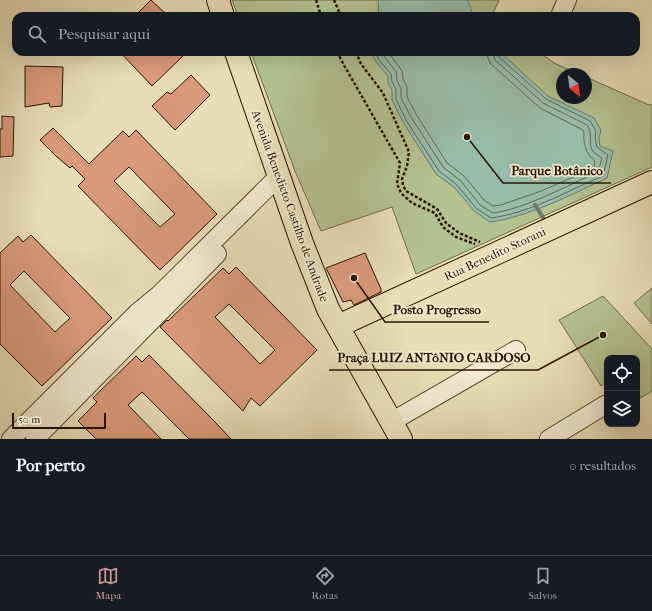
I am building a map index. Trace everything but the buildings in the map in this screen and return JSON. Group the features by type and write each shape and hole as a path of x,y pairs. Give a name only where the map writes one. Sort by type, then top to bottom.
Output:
{"main road":[{"path":"218,0 222,12"},
{"name":"Avenida Benedicto Castilho de Andrade","path":"237,56 281,183 328,309 396,431"},
{"name":"Rua Benedito Storani","path":"338,326 652,182"}],"street":[{"path":"562,12 567,0"},
{"path":"11,439 137,313 233,229 281,183"},
{"path":"35,439 233,229"},
{"path":"396,431 516,350"},
{"path":"548,439 604,406"}],"path":[{"path":"316,0 320,12"},
{"path":"334,0 339,12"},
{"path":"339,56 400,163 397,184 401,193 412,202 435,214 443,227 456,237 498,252"},
{"path":"358,56 361,64 383,93 409,152 407,166 402,179 406,191 437,209 446,223 459,233 498,252"}],"shaded area":[{"path":"232,0 499,0 494,12 236,12"},
{"path":"252,56 544,56 554,63 565,68 556,68 556,104 592,104 592,80 652,105 652,167 416,274 392,207 321,231 295,171"},
{"path":"652,288 652,324 634,303"},
{"path":"603,296 652,349 652,391 640,398 640,355 604,355 604,384 601,386 559,320"}],"water":[{"path":"378,0 468,0 472,12 379,12"},
{"path":"373,56 504,56 548,96 556,100 556,104 565,104 594,118 601,130 599,138 600,146 613,151 607,178 565,198 535,210 490,222 474,211 454,187 436,174 403,122 392,100 392,90 388,83 388,76"}],"waterway":[{"path":"535,205 544,219"}],"place":[{"name":"Parque Botânico","path":"467,137"},
{"name":"Posto Progresso","path":"354,278"},
{"name":"Praça LUIZ ANTôNIO CARDOSO","path":"603,335"}]}
